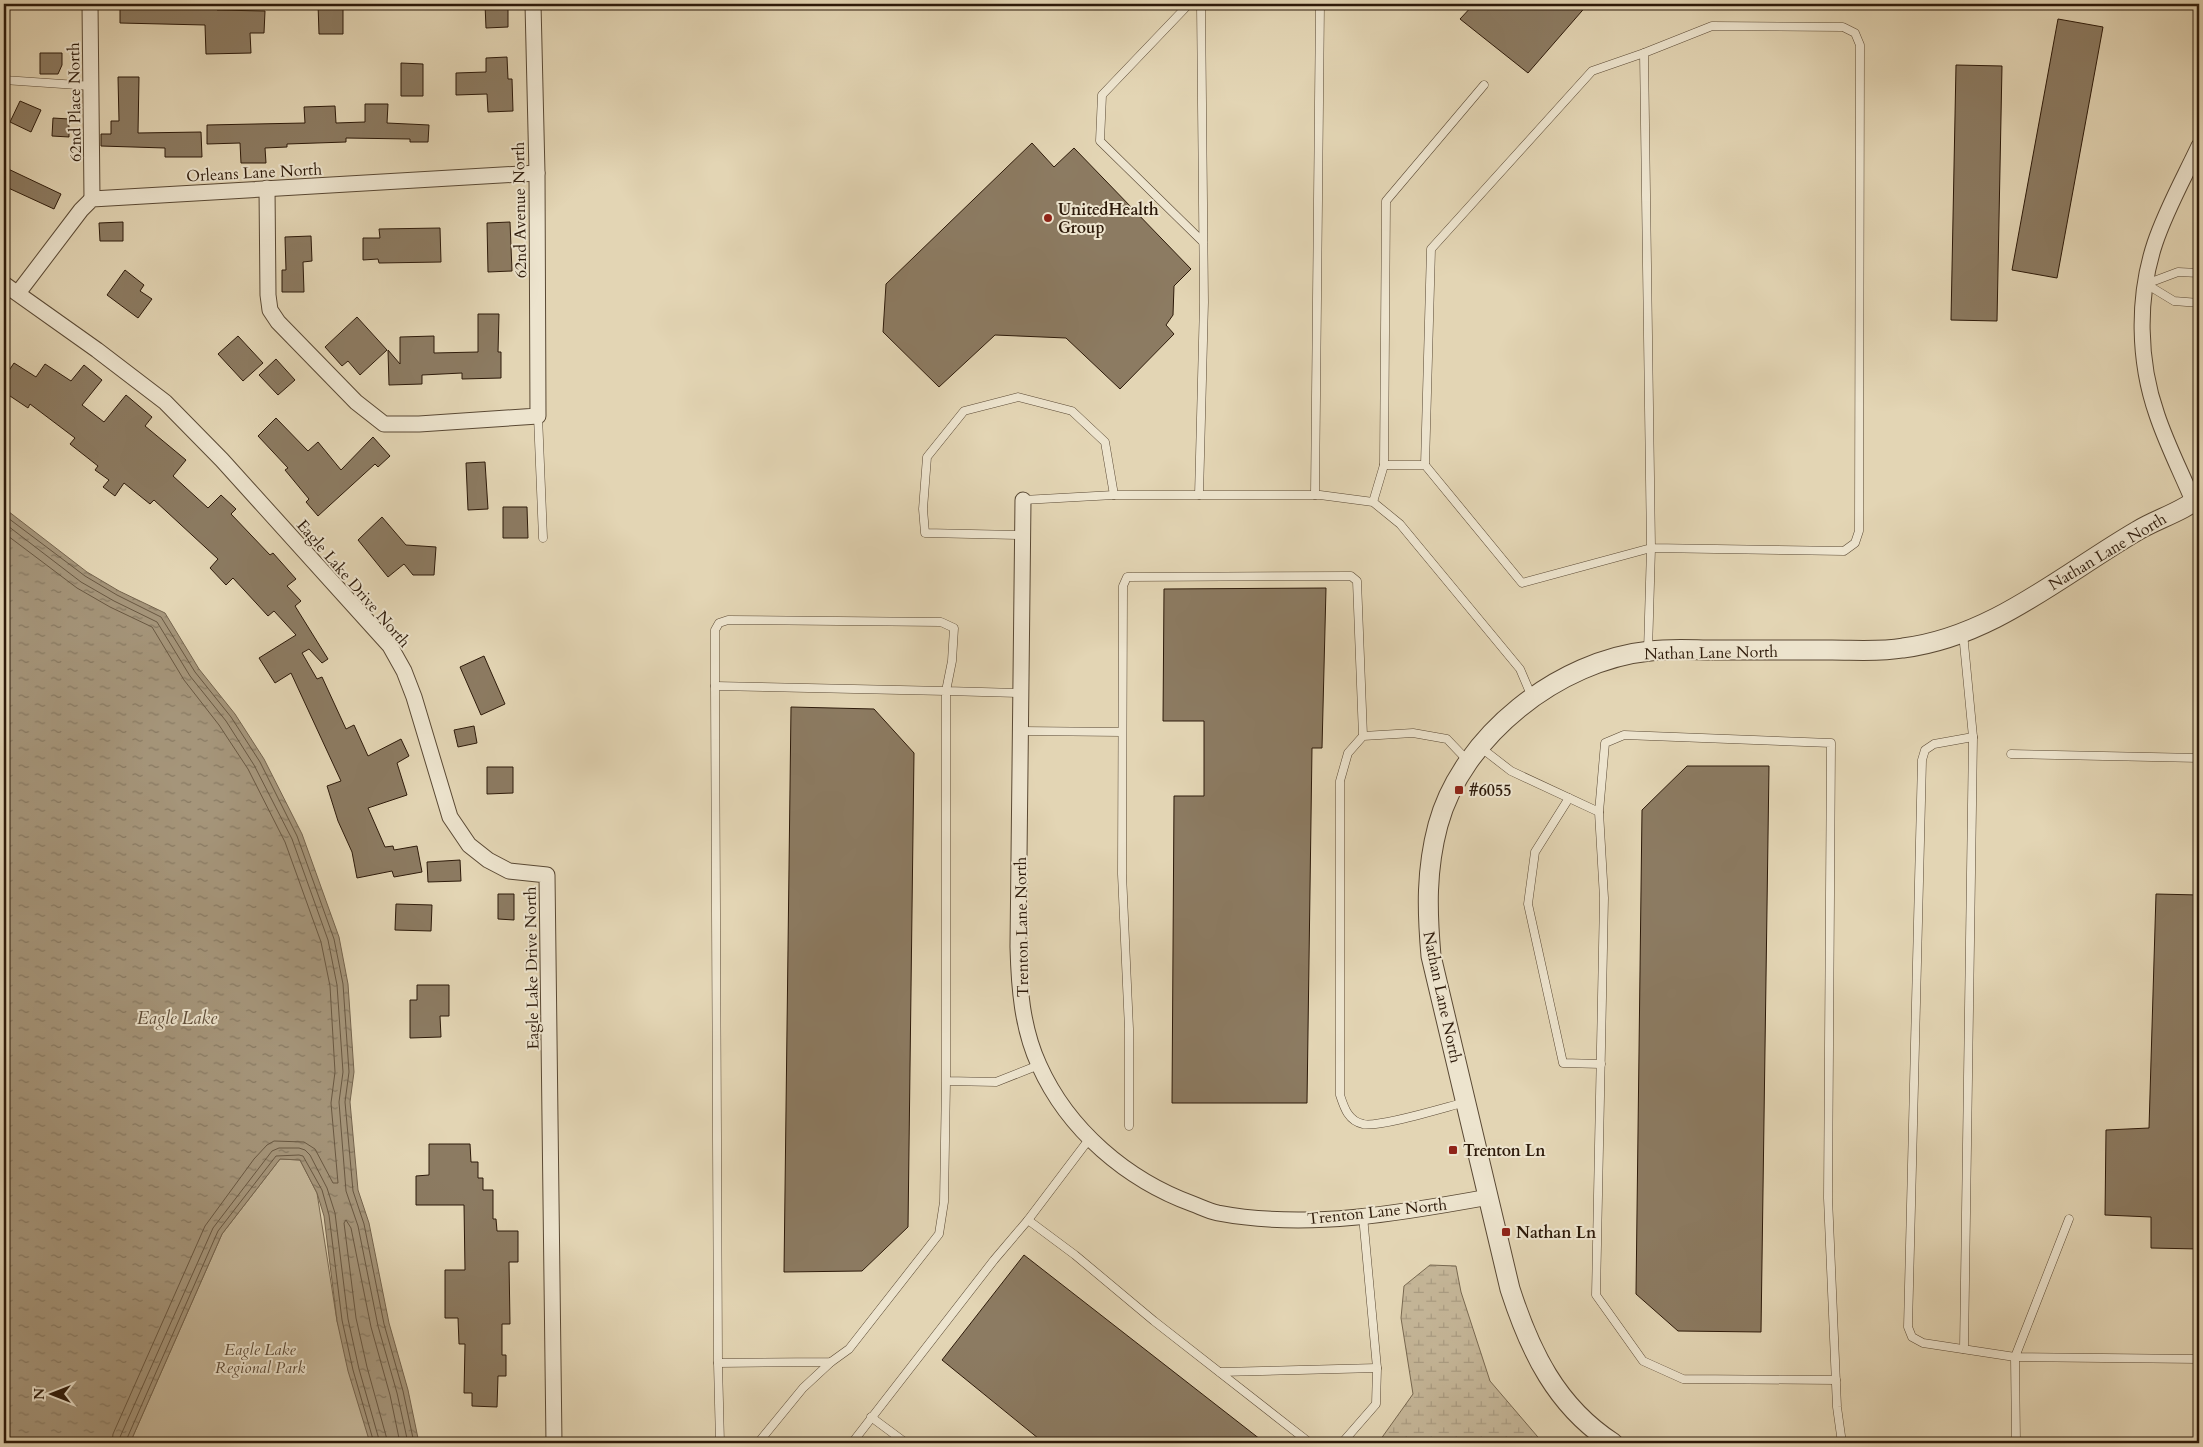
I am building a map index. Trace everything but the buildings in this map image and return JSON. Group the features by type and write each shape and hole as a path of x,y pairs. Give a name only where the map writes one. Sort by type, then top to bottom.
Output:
{"street":[{"name":"62nd Place North","path":"90,4 92,199"},
{"name":"62nd Avenue North","path":"533,4 537,173 538,416"},
{"path":"2198,505 2157,415 2146,374 2142,329 2146,284 2155,243 2199,146"},
{"name":"Orleans Lane North","path":"92,199 537,173"},
{"path":"267,188 268,295 270,310 278,322 356,402 384,424 538,416"},
{"path":"18,293 81,210 92,199"},
{"name":"Eagle Lake Drive North","path":"4,284 165,402 222,460 390,646 404,671 414,697 450,817 469,845 488,860 509,871 547,875 554,1443"},
{"name":"Trenton Lane North","path":"1023,500 1019,989 1027,1028 1039,1066 1066,1111 1090,1138 1137,1177 1174,1197 1216,1213 1263,1219 1322,1220 1363,1216 1488,1197"},
{"name":"Nathan Lane North","path":"1488,1197 1431,956 1427,910 1429,869 1438,824 1453,787 1475,754 1511,714 1551,685 1588,666 1648,651 1902,649 1933,643 1963,633 2018,606 2155,520 2198,505"},
{"path":"1488,1197 1510,1289 1523,1330 1538,1361 1568,1404 1598,1434 1613,1443"}],"lane":[{"path":"1189,4 1102,95 1100,141 1203,242"},
{"path":"1199,495 1204,302 1201,4"},
{"path":"1315,495 1320,4"},
{"path":"1712,26 1843,27 1855,33 1860,45 1859,531 1855,543 1844,551 1651,548 1522,584 1425,465 1431,249 1592,71 1644,54 1712,26"},
{"path":"1644,54 1651,548 1648,651"},
{"path":"4,80 92,86"},
{"path":"1373,502 1384,465 1386,201 1484,85"},
{"path":"2146,284 2178,272 2199,273"},
{"path":"2146,284 2174,301 2199,303"},
{"path":"1022,535 925,533 923,509 927,457 964,411 1018,397 1072,411 1105,442 1114,495"},
{"path":"538,416 543,538"},
{"path":"1384,465 1425,465"},
{"path":"1023,500 1114,495 1315,495 1373,502 1400,524 1520,668 1532,697"},
{"path":"1129,1126 1129,1029 1122,874 1123,586 1127,577 1351,576 1358,581 1363,736 1348,753 1340,781 1340,1095 1347,1114 1363,1124 1384,1123 1466,1102"},
{"path":"720,1443 718,1363 716,630 719,623 728,620 941,622 954,628 952,661 946,691 946,1081 944,1202 939,1234 849,1349 831,1362 803,1388 758,1443"},
{"path":"1963,633 1973,737 1964,1349"},
{"path":"715,686 1022,693"},
{"path":"1021,731 1122,732"},
{"path":"1363,736 1413,733 1447,739 1599,812"},
{"path":"1836,1380 1683,1379 1643,1360 1596,1295 1604,898 1599,812 1605,743 1624,735 1831,743 1828,1198 1836,1380 1842,1443"},
{"path":"1973,737 1934,744 1925,750 1922,760 1908,1326 1912,1337 1923,1343 2015,1357 2199,1359"},
{"path":"2011,754 2199,758"},
{"path":"1569,798 1535,852 1528,904 1563,1063 1601,1064"},
{"path":"946,1081 996,1082 1039,1066"},
{"path":"852,1443 994,1260 1028,1220 1090,1138"},
{"path":"1342,1443 1376,1404 1377,1368 1363,1216"},
{"path":"2016,1443 2015,1357 2069,1219"},
{"path":"1028,1220 1075,1254 1154,1321 1310,1443"},
{"path":"718,1363 831,1362"},
{"path":"1220,1372 1377,1368"},
{"path":"871,1417 906,1443"}],"green space":[{"name":"Eagle Lake Regional Park","path":"280,1159 300,1160 317,1193 337,1321 373,1443 130,1443 222,1234"},
{"path":"1430,1265 1456,1266 1461,1292 1490,1381 1543,1443 1378,1443 1413,1394 1401,1318 1404,1286"}],"water":[{"name":"Eagle Lake","path":"4,508 87,572 119,591 165,613 199,669 235,714 264,759 302,834 339,937 348,984 354,1072 350,1102 358,1190 369,1223 389,1323 408,1390 419,1443 370,1443 348,1371 337,1321 324,1216 317,1193 300,1160 280,1159 222,1234 130,1443 4,1443"}],"place":[{"name":"UnitedHealth Group","path":"1048,218"},
{"name":"#6055","path":"1459,790"},
{"name":"Trenton Ln","path":"1453,1150"},
{"name":"Nathan Ln","path":"1506,1232"}]}
